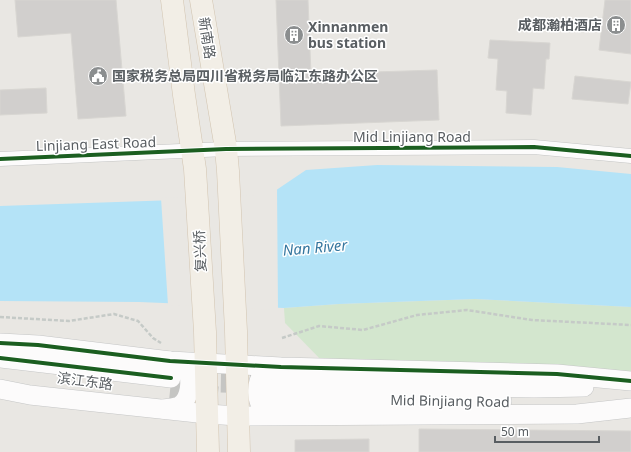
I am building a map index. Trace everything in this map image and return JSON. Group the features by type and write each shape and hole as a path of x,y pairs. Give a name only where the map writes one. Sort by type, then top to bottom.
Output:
{"main road":[{"name":"新南路","path":"172,0 194,160"},
{"name":"新南路","path":"201,0 226,149 237,366"},
{"name":"复兴桥","path":"194,160 205,332 208,452"},
{"path":"0,343 38,345 169,369 206,363 237,366 557,374 631,381"},
{"name":"滨江东路","path":"0,358 169,369"},
{"path":"162,409 179,406 185,401 188,394 190,380 186,370 180,364 169,369"},
{"path":"237,366 239,452"},
{"path":"278,415 264,411 259,404 258,388 260,377 265,371 281,367"},
{"name":"滨江东路","path":"0,371 169,369"},
{"name":"Mid Binjiang Road","path":"631,386 271,391 631,403"},
{"path":"0,389 30,395 238,416 577,414 631,408"}],"street":[{"name":"Mid Linjiang Road","path":"194,160 226,149 534,147 631,156"},
{"name":"Linjiang East Road","path":"0,159 194,160"}],"path":[{"path":"282,338 319,326 363,330 417,315 467,310 532,320 631,325"},
{"path":"0,317 69,321 114,314 138,321 153,338 169,369"}],"green space":[{"path":"475,299 631,307 631,371 324,363 285,323 284,308 339,304"}],"water":[{"name":"Nan River","path":"377,165 557,167 631,174 631,307 475,299 339,304 284,308 139,302 0,301 0,206 266,197 306,170"}],"pier":[{"path":"277,187 278,310 168,305 161,198 265,195"}],"building":[{"name":"国家税务总局四川省税务局临江东路办公区","path":"15,0 116,0 126,116 78,119 71,33 18,37"},
{"name":"Xinnanmen bus station","path":"276,0 308,0 311,74 437,70 439,120 281,126"},
{"name":"成都瀚柏酒店","path":"605,0 631,0 631,54 599,50"},
{"path":"490,40 550,43 549,59 546,59 544,89 533,88 531,115 506,113 507,91 496,90 498,59 488,58"},
{"path":"575,76 631,82 628,104 572,99"},
{"path":"46,88 47,113 0,115 0,90"},
{"path":"419,429 631,431 631,452 419,452"},
{"path":"369,439 369,452 295,452 295,440"}],"tunnel":[{"path":"192,380 219,383 273,384"},
{"path":"170,391 253,398"}],"cycle path":[{"path":"0,159 226,149 534,147 631,156"},
{"path":"0,343 38,345 170,361 281,367 557,374 631,381"},
{"path":"0,358 171,378"}],"place":[{"name":"成都瀚柏酒店","path":"616,25"},
{"name":"Xinnanmen bus station","path":"294,35"},
{"name":"国家税务总局四川省税务局临江东路办公区","path":"98,76"}]}
